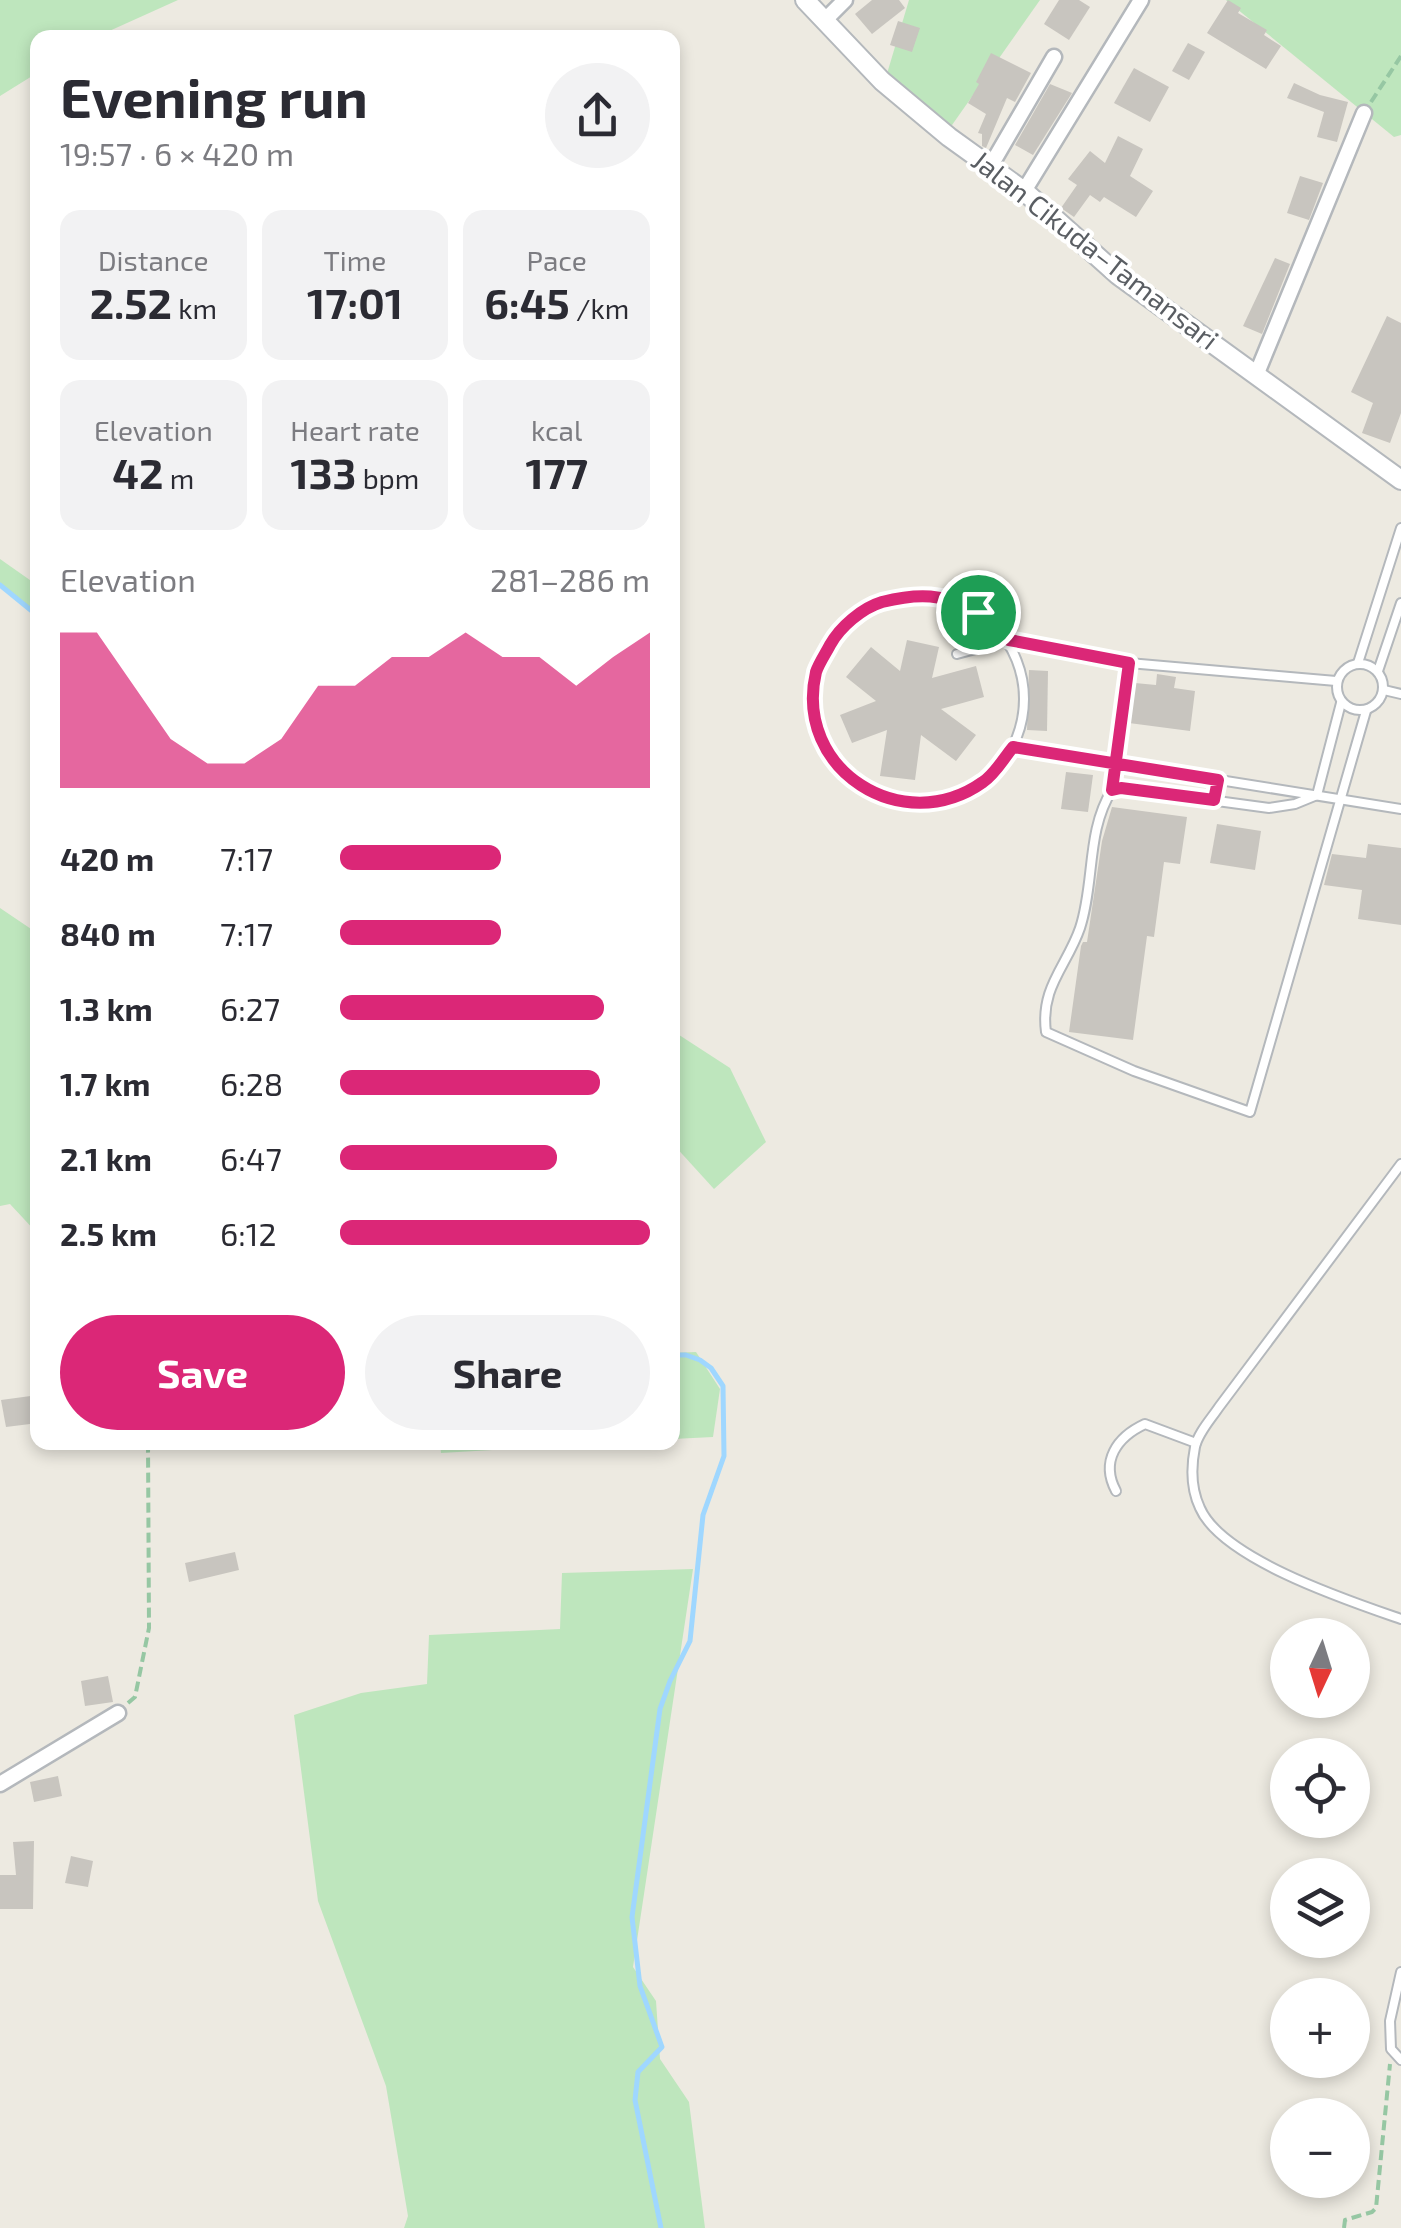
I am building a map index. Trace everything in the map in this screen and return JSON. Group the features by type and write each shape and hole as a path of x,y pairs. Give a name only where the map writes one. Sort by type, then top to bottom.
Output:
{"street":[{"name":"Jalan Cikuda–Tamansari","path":"805,0 882,81 949,137 1024,191 1118,275 1401,480"},
{"path":"824,21 845,0"},
{"path":"1024,191 1141,0"},
{"path":"990,167 1054,57"},
{"path":"1257,374 1364,113"},
{"path":"0,1784 118,1713"}],"lane":[{"path":"1358,663 1401,528"},
{"path":"914,594 958,601 978,612 1009,640 1016,652 1025,694 1022,722 1013,747 985,781 972,788 946,801 902,803 880,797 843,773 819,736 814,715 816,671 837,632 872,605 914,594"},
{"path":"1341,703 1356,711 1374,707 1384,690 1378,671 1401,603"},
{"path":"957,654 1009,640 1129,663 1336,681"},
{"path":"1129,663 1112,790 1100,809 1080,929 1054,975 1044,1020 1046,1032 1134,1071 1250,1112 1366,711"},
{"path":"1316,795 1341,703 1336,681 1346,667 1358,663 1378,671"},
{"path":"1384,690 1401,694"},
{"path":"1013,747 1401,809"},
{"path":"1214,800 1218,780"},
{"path":"1112,790 1121,788 1268,808 1295,804 1316,795"},
{"path":"1401,1164 1196,1443 1192,1480 1200,1510 1226,1542 1294,1578 1401,1619"},
{"path":"1116,1491 1108,1478 1109,1461 1115,1446 1130,1430 1145,1424 1196,1443"},
{"path":"1401,1972 1390,2021 1391,2049 1401,2060"}],"path":[{"path":"1364,113 1401,56"},
{"path":"118,1713 135,1697 149,1628 148,1450"},
{"path":"1344,2228 1345,2220 1376,2208 1391,2049"}],"green space":[{"path":"0,0 178,0 112,30 30,30 30,77 0,96"},
{"path":"909,0 1040,0 945,135 883,87"},
{"path":"1226,0 1401,0 1401,135 1394,137"},
{"path":"0,559 30,580 30,609 0,587"},
{"path":"0,908 30,928 30,1225 10,1204 0,1206"},
{"path":"680,1036 730,1068 766,1142 714,1189 680,1152"},
{"path":"696,1352 720,1389 713,1437 680,1439 680,1353"},
{"path":"441,1450 494,1450 441,1453"},
{"path":"693,1569 633,1967 656,2001 660,2059 689,2102 705,2228 404,2228 408,2216 386,2086 318,1901 294,1715 361,1693 427,1684 429,1635 560,1629 562,1573"}],"building":[{"path":"872,0 899,0 905,8 872,34 855,14"},
{"path":"1059,0 1079,0 1090,7 1069,40 1044,24"},
{"path":"1228,0 1241,8 1238,13 1267,30 1264,35 1281,46 1266,69 1207,33"},
{"path":"898,21 920,28 912,52 890,45"},
{"path":"1188,43 1205,52 1189,80 1172,71"},
{"path":"991,53 1031,73 1015,102 1007,98 986,148 982,146 982,134 978,133 986,114 968,103"},
{"path":"1134,68 1169,87 1150,122 1114,103"},
{"path":"1294,83 1348,102 1337,142 1317,137 1324,112 1287,98"},
{"path":"1050,84 1072,93 1033,155 1015,145"},
{"path":"1118,136 1143,149 1130,176 1153,191 1136,217 1104,197 1100,202 1090,195 1074,217 1061,208 1077,185 1068,179 1090,151 1105,163"},
{"path":"1300,176 1323,183 1309,220 1287,213"},
{"path":"1275,258 1290,264 1262,334 1243,326"},
{"path":"1387,316 1401,323 1401,413 1390,443 1362,433 1373,403 1351,392"},
{"path":"907,640 939,647 932,678 976,666 984,697 941,709 976,735 956,761 921,735 915,780 880,776 887,730 852,743 840,715 876,701 846,677 871,647 900,671"},
{"path":"1029,670 1048,671 1047,731 1027,730"},
{"path":"1157,674 1176,677 1174,688 1195,691 1190,731 1129,723 1135,683 1156,685"},
{"path":"1066,772 1093,775 1088,812 1061,809"},
{"path":"1112,807 1187,817 1180,864 1164,862 1154,937 1147,936 1133,1040 1069,1032 1081,946 1087,942 1102,841"},
{"path":"1217,824 1261,831 1255,870 1210,863"},
{"path":"1368,844 1401,848 1401,925 1358,919 1362,890 1324,885 1332,854 1366,858"},
{"path":"30,1396 30,1424 6,1427 1,1400"},
{"path":"235,1552 239,1570 189,1582 185,1563"},
{"path":"108,1676 113,1702 85,1706 81,1681"},
{"path":"58,1776 62,1796 34,1802 30,1782"},
{"path":"34,1841 33,1909 0,1909 0,1875 16,1875 13,1842"},
{"path":"71,1856 93,1861 88,1887 65,1883"}],"waterway":[{"path":"0,585 30,609"},
{"path":"661,2228 635,2100 638,2072 662,2047 640,1986 632,1917 660,1709 690,1641 703,1515 724,1456 723,1386 700,1360 680,1355"}],"route":[{"path":"978,612 958,601 914,594 872,605 837,632 816,671 814,715 819,736 843,773 880,797 902,803 946,801 985,781 1013,747 1116,764 1218,780 1214,800 1112,790 1116,764 1129,663 1009,640 978,612"}]}
